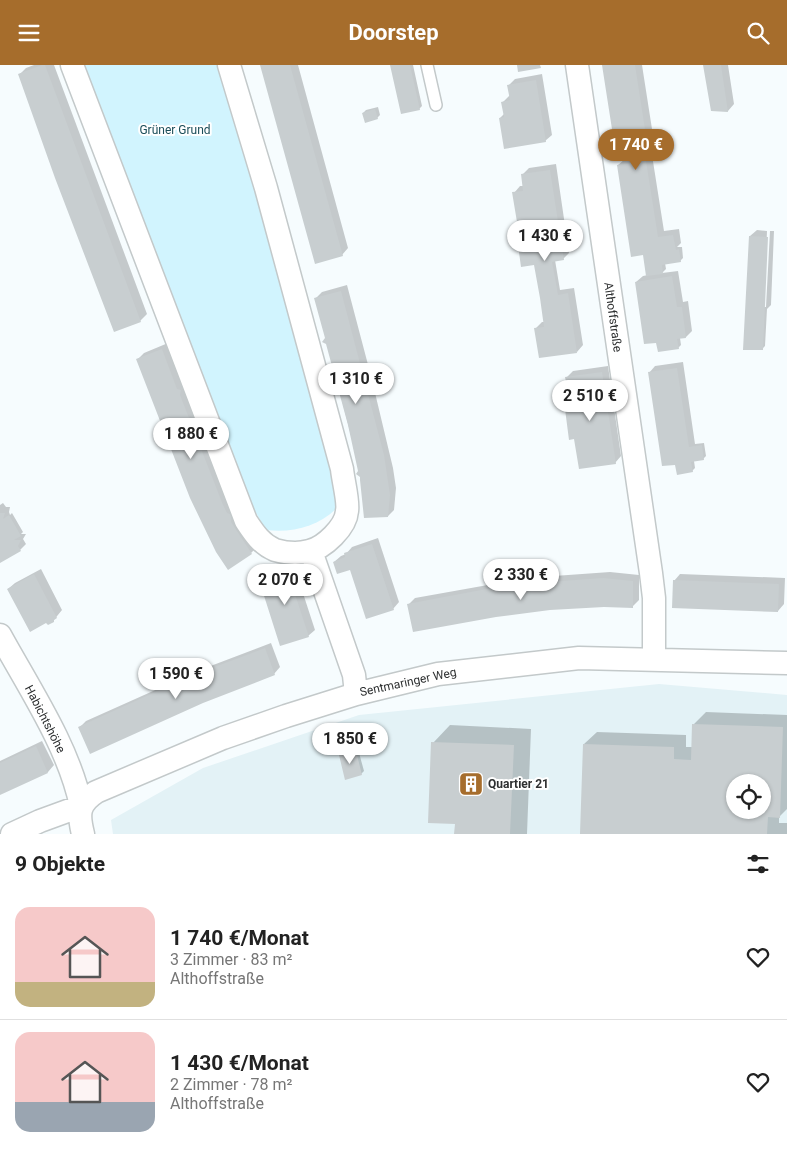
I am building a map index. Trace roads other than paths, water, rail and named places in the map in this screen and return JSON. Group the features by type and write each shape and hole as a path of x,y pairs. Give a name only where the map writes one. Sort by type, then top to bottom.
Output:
{"street":[{"path":"72,65 246,521 258,539 275,549 292,553 311,551 325,543 339,529 348,511 342,469 268,197 229,65"},
{"name":"Althoffstraße","path":"577,65 652,573 654,659"},
{"path":"311,551 354,675 356,693"},
{"name":"Habichtshöhe","path":"0,635 43,711 76,784 81,806"},
{"name":"Sentmaringer Weg","path":"12,834 40,821 81,806 88,797 96,792 223,738 356,693 455,671 579,658 787,663"},
{"path":"81,806 80,819 83,834"}],"lane":[{"path":"427,65 436,105"}],"place":[{"name":"Quartier 21","path":"471,784"}],"park label":[{"name":"Grüner Grund","path":"175,130"}]}
